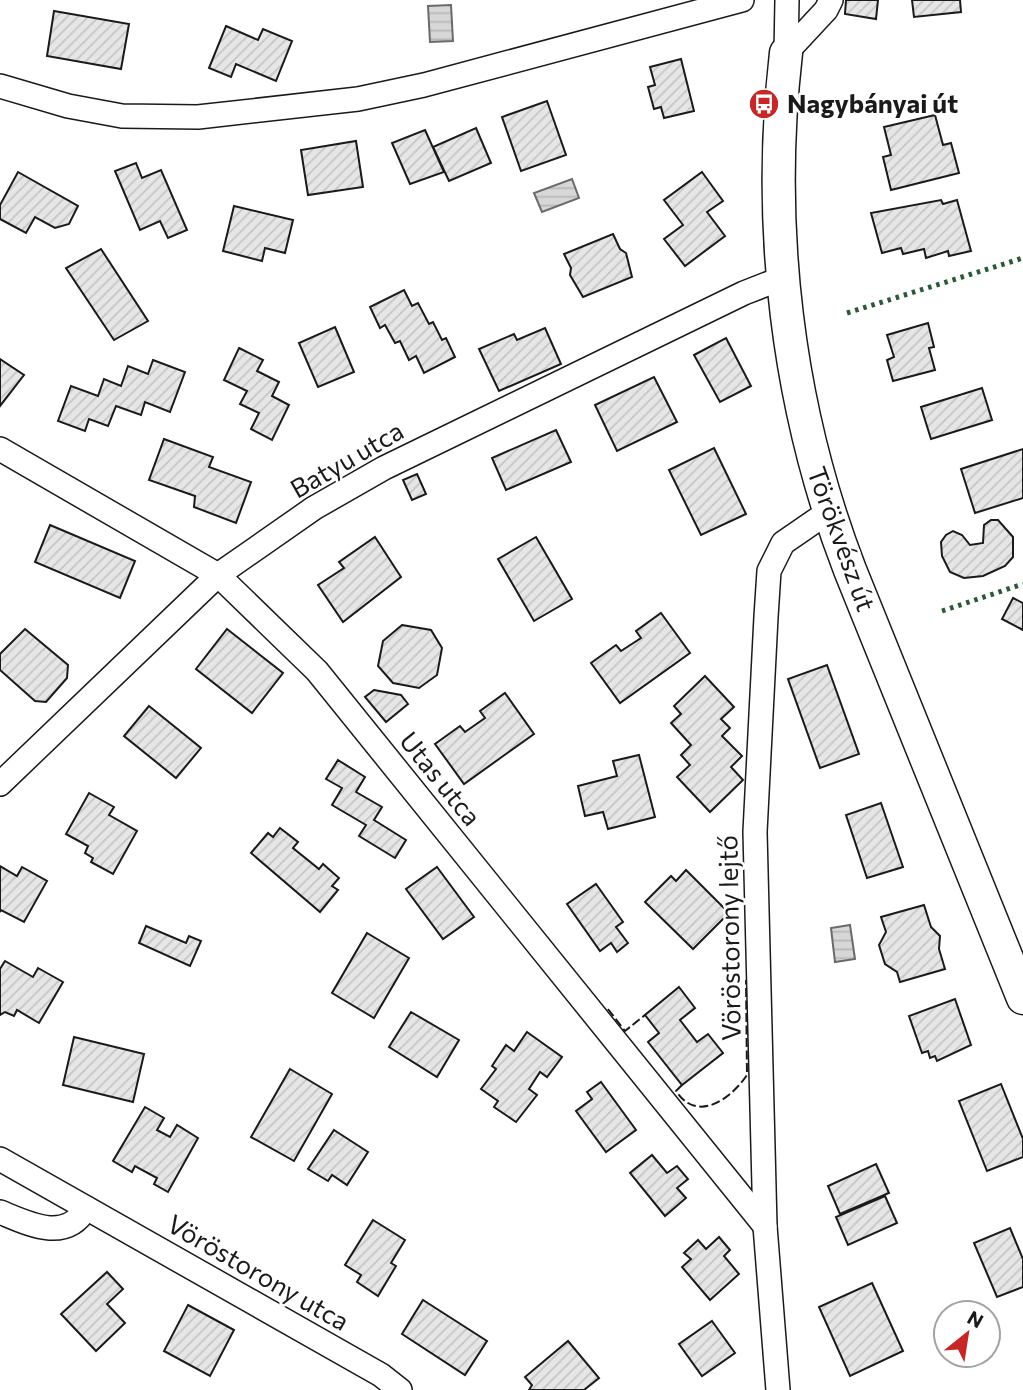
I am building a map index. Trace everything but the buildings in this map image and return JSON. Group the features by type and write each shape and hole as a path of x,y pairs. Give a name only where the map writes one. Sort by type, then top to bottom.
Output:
{"street":[{"path":"0,86 68,106 122,116 198,117 358,99 424,85 741,0"},
{"name":"Törökvész út","path":"787,0 786,53 779,126 779,206 788,323 797,385 828,512 1023,998"},
{"path":"786,53 826,10 831,0"},
{"name":"Batyu utca","path":"0,784 218,575 314,508 384,468 744,293 785,277"},
{"name":"Utas utca","path":"0,449 218,575 317,671 765,1226"},
{"name":"Vöröstorony lejtő","path":"778,1390 765,1226 755,832 769,571 783,543 828,512"},
{"path":"0,1160 86,1208 82,1215 63,1227 46,1230 0,1212"},
{"name":"Vöröstorony utca","path":"86,1208 381,1375 400,1390"}],"shaded area":[{"path":"451,5 453,41 430,42 428,6"},
{"path":"572,179 579,198 542,212 534,193"},
{"path":"850,925 855,959 835,962 831,928"}],"hedge":[{"path":"847,313 1023,258"},
{"path":"942,611 1023,584"}],"fence":[{"path":"682,1085 676,1091 684,1101 703,1107 732,1093 747,1075 746,980"},
{"path":"608,1009 625,1031 645,1015"}],"place":[{"name":"Nagybányai út","path":"764,104"}]}
